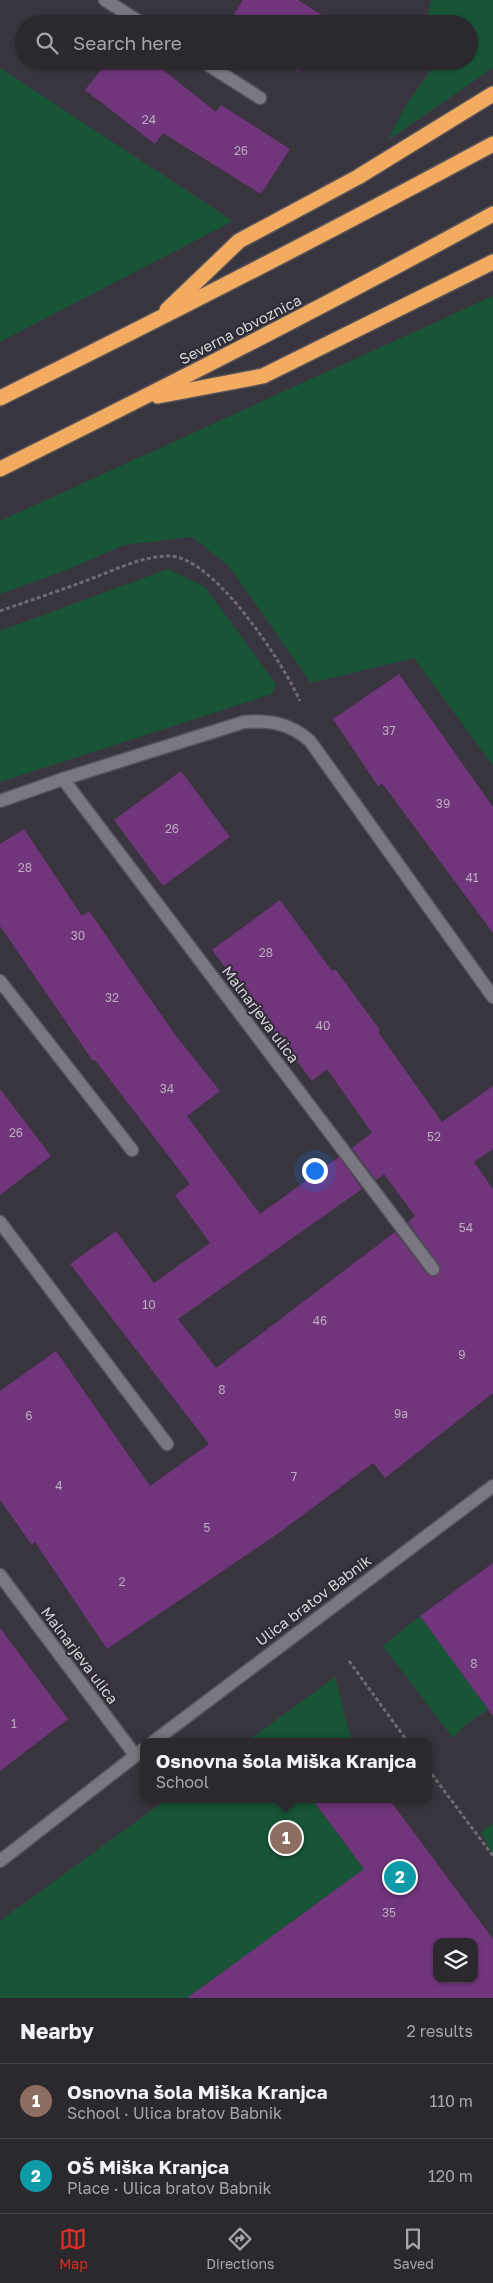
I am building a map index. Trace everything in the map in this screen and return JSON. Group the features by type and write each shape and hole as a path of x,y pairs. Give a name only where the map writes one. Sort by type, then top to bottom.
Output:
{"highway":[{"path":"156,322 239,240 358,177 493,94"},
{"path":"0,398 156,322 493,144"},
{"name":"Severna obvoznica","path":"0,469 340,298 493,214"},
{"path":"142,399 263,376 493,262"}],"street":[{"path":"105,0 129,15"},
{"path":"216,70 260,98"},
{"path":"0,801 63,779 244,722 274,722 301,732 310,741 493,997"},
{"name":"Malnarjeva ulica","path":"63,779 433,1269"},
{"path":"0,981 132,1150"},
{"path":"0,1222 167,1444"},
{"name":"Ulica bratov Babnik","path":"158,1738 493,1486"},
{"name":"Malnarjeva ulica","path":"0,1575 139,1752"},
{"path":"0,1861 139,1752"}],"path":[{"path":"0,611 132,563 170,556 190,562 210,575 249,620 293,686 300,703 310,741"},
{"path":"349,1661 405,1738"},
{"path":"432,1774 493,1857"}],"green space":[{"path":"431,0 493,0 493,68 388,140 406,105 431,70 478,70 478,15 428,15"},
{"path":"0,68 233,221 0,342"},
{"path":"493,296 493,766 414,658 311,683 228,565 192,537 124,545 69,569 0,594 0,521"},
{"path":"168,569 205,587 276,684 272,694 0,782 0,631"},
{"path":"420,1616 488,1709 464,1726 453,1738 383,1646"},
{"path":"335,1677 351,1738 251,1738"},
{"path":"162,1803 315,1803 364,1869 187,1998 0,1998 0,1921"},
{"path":"493,1824 493,1856 481,1832"}],"building":[{"path":"243,0 298,0 322,15 234,15"},
{"path":"101,70 163,70 216,112 221,105 290,149 261,194 163,133 155,144 85,90"},
{"path":"399,674 493,807 493,933 382,783 378,786 333,719"},
{"path":"181,771 230,837 163,886 114,820"},
{"path":"24,829 82,916 89,911 176,1036 220,1091 187,1116 260,1214 339,1157 362,1189 178,1319 216,1368 395,1232 427,1274 434,1277 437,1276 441,1268 408,1222 415,1216 384,1174 376,1180 352,1148 372,1133 327,1069 312,1081 212,950 280,900 332,971 335,969 380,1030 378,1032 442,1122 493,1086 493,1149 474,1162 493,1189 493,1393 385,1478 373,1463 276,1535 107,1649 35,1542 32,1545 0,1500 0,1391 56,1351 150,1486 209,1444 70,1264 116,1231 154,1283 210,1243 175,1195 190,1184 95,1060 93,1061 0,926 0,844"},
{"path":"0,1089 51,1156 0,1195"},
{"path":"493,1563 493,1716 420,1616"},
{"path":"0,1628 68,1719 0,1771"},
{"path":"315,1803 392,1803 493,1939 493,1998 187,1998 364,1869"}],"place":[{"name":"Osnovna šola Miška Kranjca","path":"286,1838"},
{"name":"OŠ Miška Kranjca","path":"400,1877"}]}
